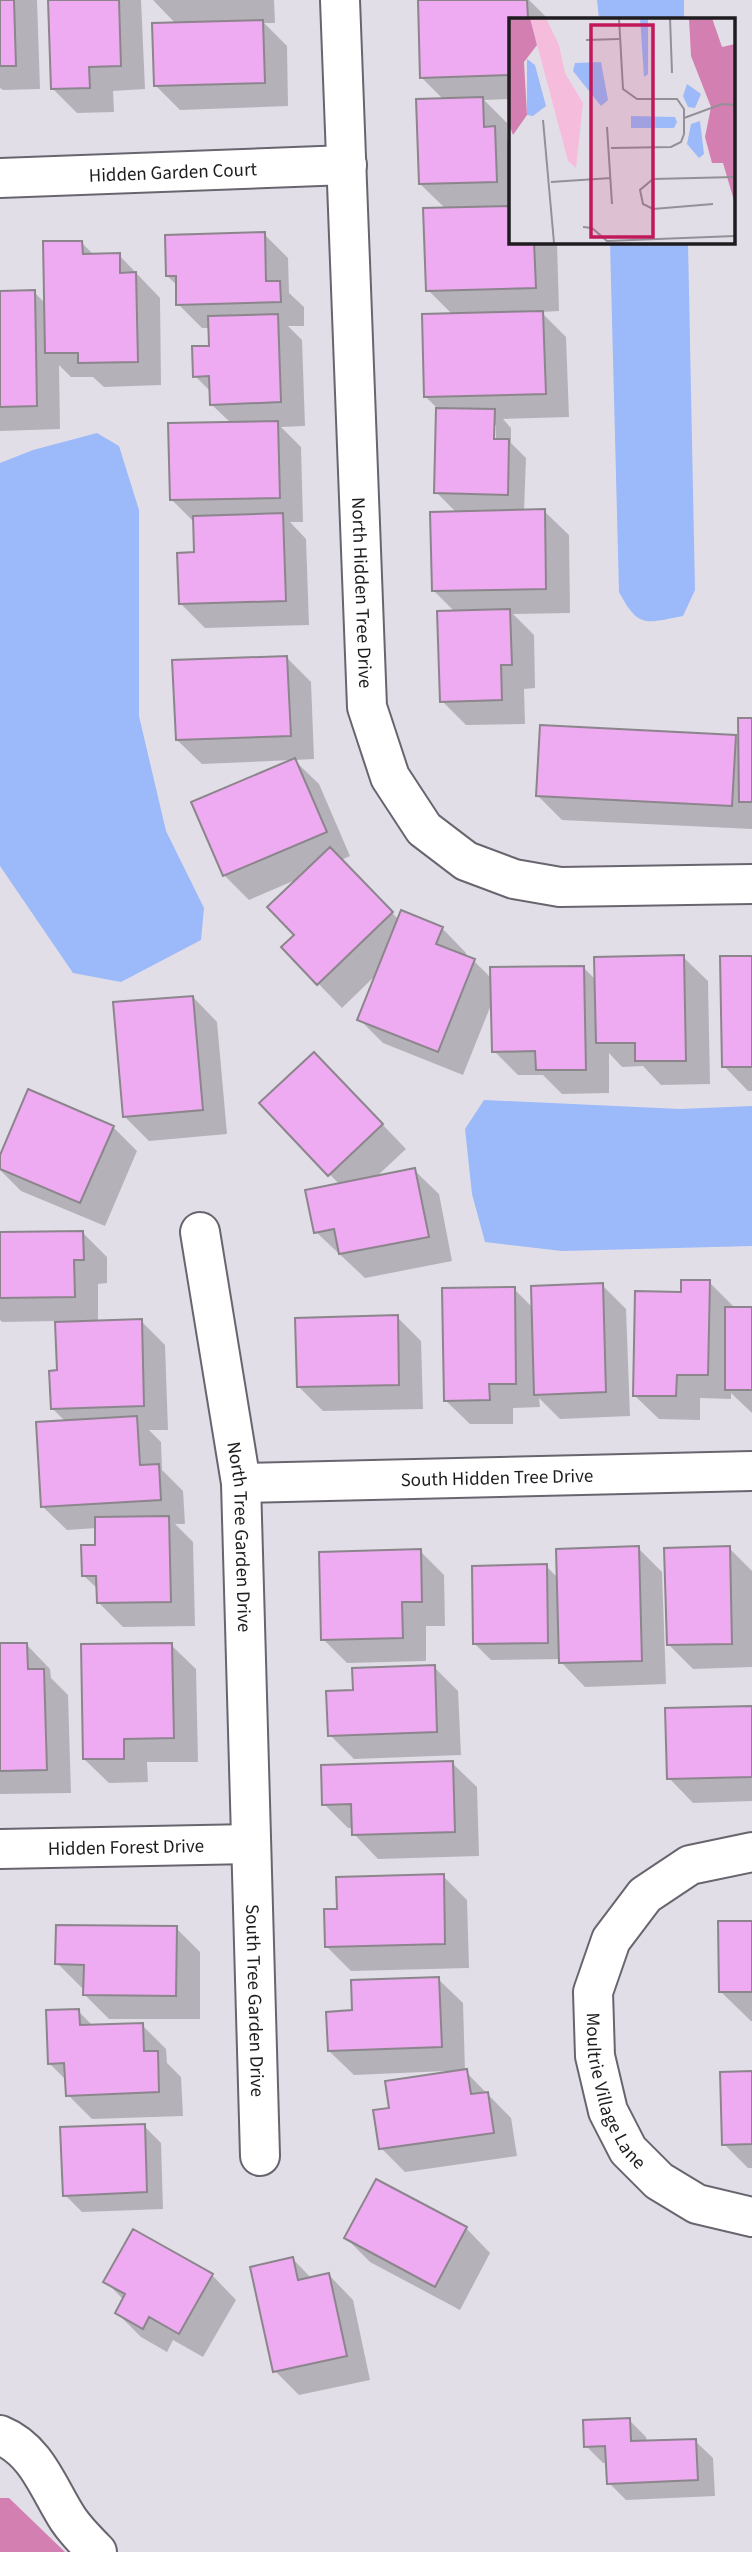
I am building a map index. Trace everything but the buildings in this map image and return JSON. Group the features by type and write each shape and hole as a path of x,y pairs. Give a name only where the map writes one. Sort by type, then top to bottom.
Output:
{"street":[{"name":"North Hidden Tree Drive","path":"340,0 367,707 390,777 424,830 466,861 513,879 560,887 752,884"},
{"name":"Hidden Garden Court","path":"0,178 347,165"},
{"name":"North Tree Garden Drive","path":"200,1231 241,1483 251,1844"},
{"name":"South Hidden Tree Drive","path":"241,1483 752,1471"},
{"name":"Hidden Forest Drive","path":"0,1849 251,1844"},
{"name":"South Tree Garden Drive","path":"251,1844 260,2156"},
{"name":"Moultrie Village Lane","path":"752,1852 690,1865 645,1895 611,1940 593,1992 595,2056 608,2111 628,2150 659,2181 697,2204 752,2217"},
{"path":"0,2435 11,2440 34,2460 69,2521 97,2552"}],"shaded area":[{"path":"0,2498 9,2498 65,2552 0,2552"}],"water":[{"path":"597,0 684,0 684,18 599,18"},
{"path":"610,243 688,243 695,590 683,616 651,621 638,618 619,592"},
{"path":"97,433 119,446 139,510 139,716 166,831 204,908 201,940 121,982 73,973 0,866 0,463 33,450"},
{"path":"484,1100 680,1109 752,1106 752,1246 562,1251 485,1242 472,1194 465,1129"}]}
